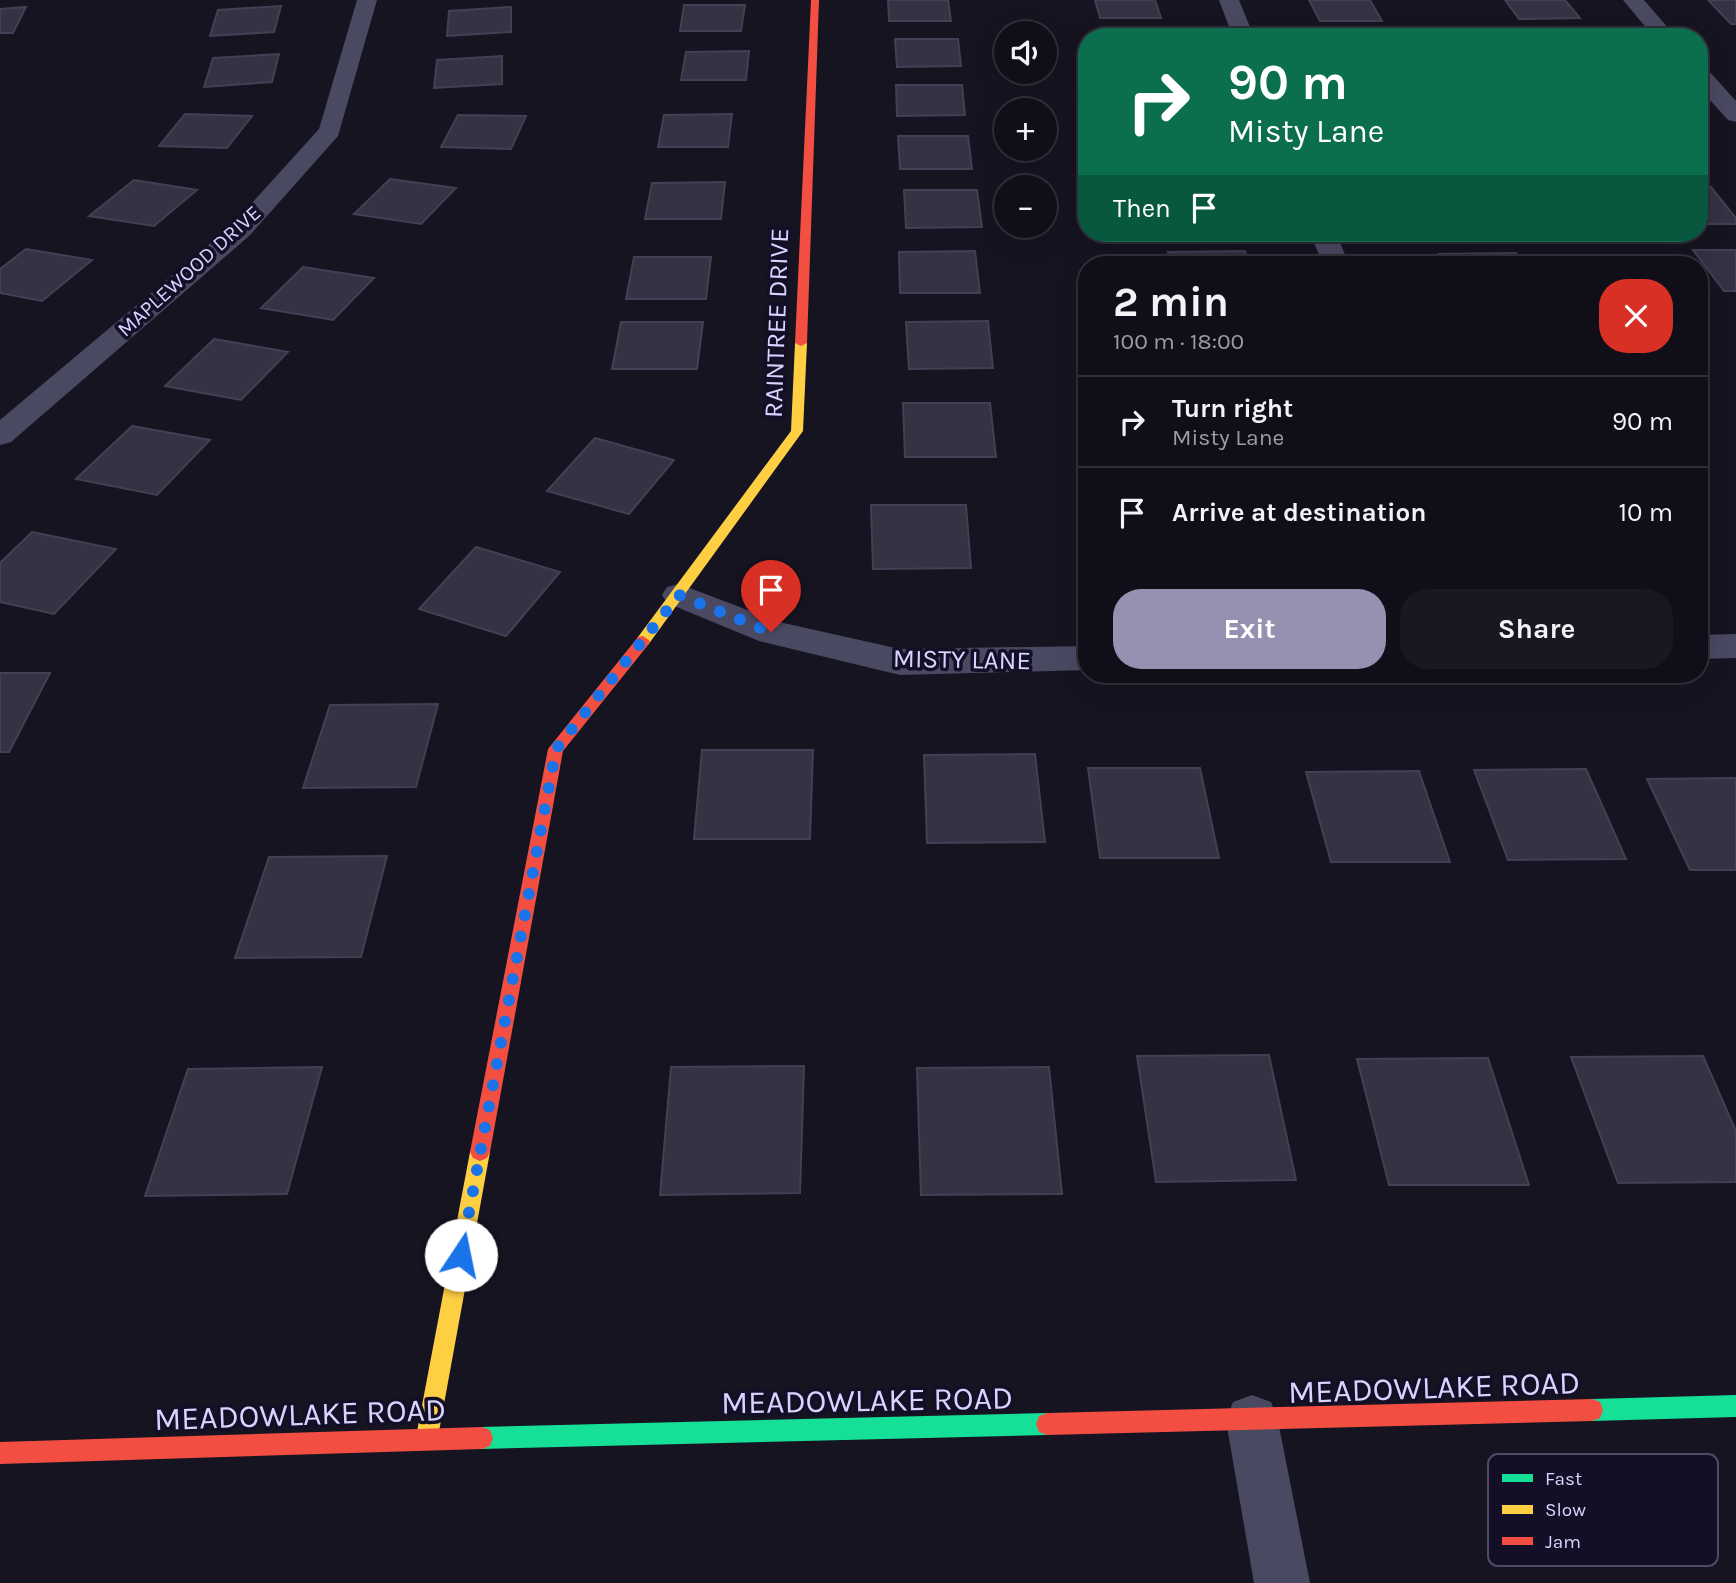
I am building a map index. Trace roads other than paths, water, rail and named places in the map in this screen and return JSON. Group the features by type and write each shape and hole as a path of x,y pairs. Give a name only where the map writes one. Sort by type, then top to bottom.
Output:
{"street":[{"name":"MAPLEWOOD DRIVE","path":"0,436 240,231 330,131 367,0"},
{"name":"RAINTREE DRIVE","path":"428,1437 556,749 679,595 797,431 815,0"},
{"path":"1229,0 1240,28"},
{"path":"1633,0 1658,28"},
{"path":"1708,84 1736,115"},
{"name":"MISTY LANE","path":"679,595 771,632 900,662 1078,658"},
{"path":"1708,647 1736,646"},
{"name":"MEADOWLAKE ROAD","path":"0,1453 428,1437 1252,1421 1736,1406"},
{"path":"1252,1421 1282,1583"}]}
